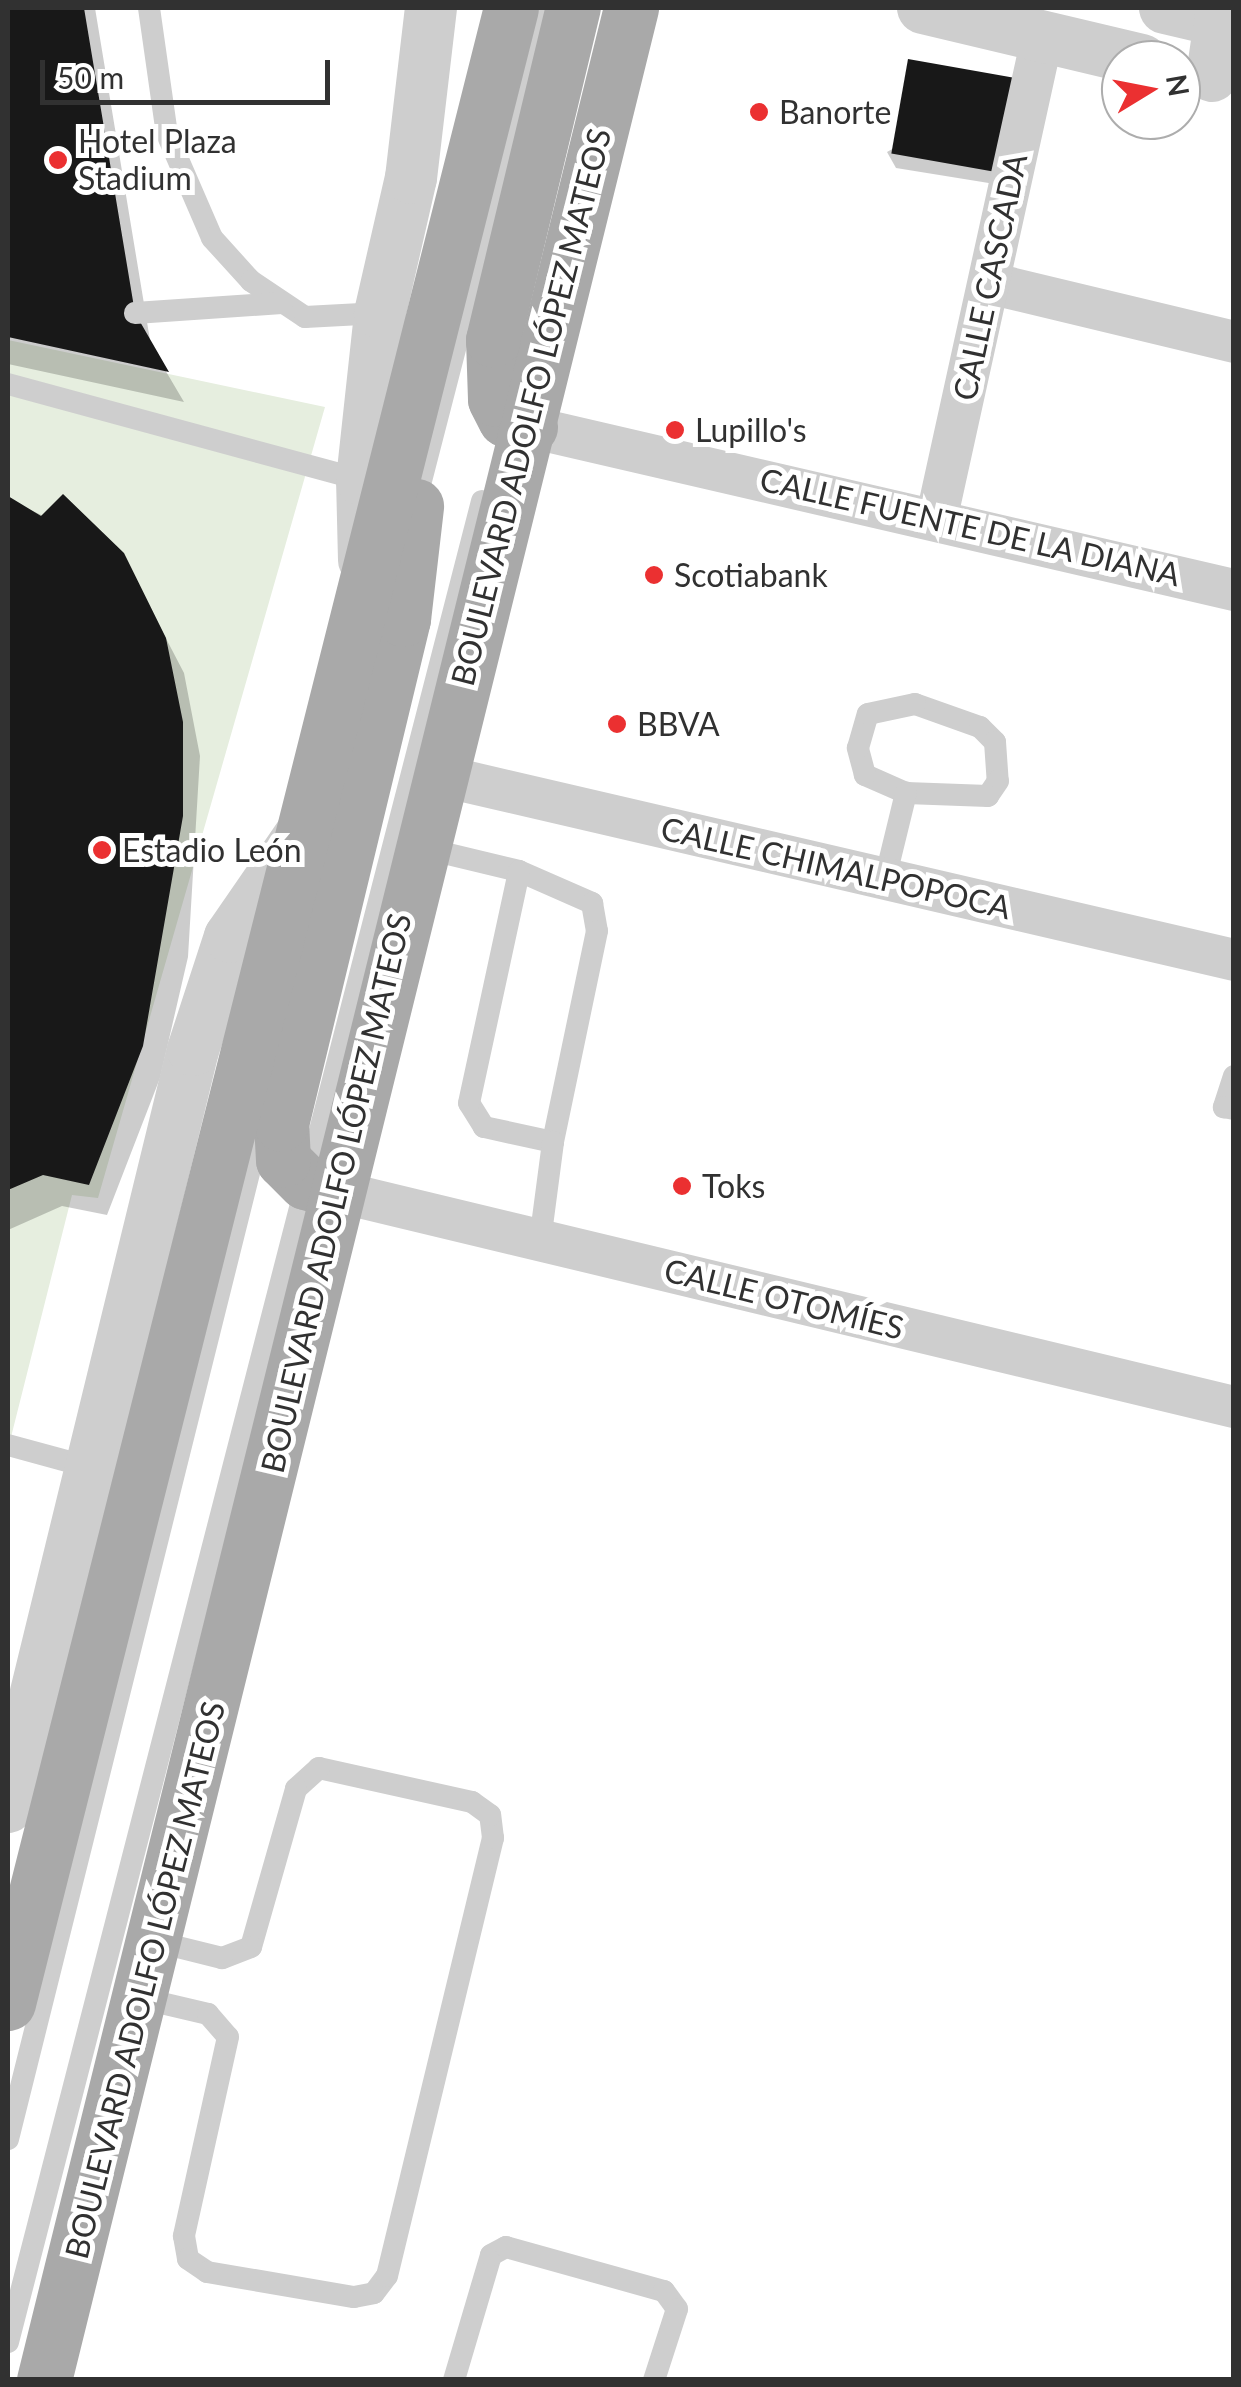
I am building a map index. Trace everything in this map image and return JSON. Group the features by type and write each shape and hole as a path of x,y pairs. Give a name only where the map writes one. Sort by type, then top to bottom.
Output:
{"main road":[{"path":"8,2003 366,591 413,368 510,8"},
{"path":"517,423 490,372 493,340 573,8"},
{"name":"BOULEVARD ADOLFO LÓPEZ MATEOS","path":"44,2380 154,1941 320,1186 438,775 517,423 631,8"},
{"path":"320,1186 283,1160 281,1124 402,619 417,494 413,368"}],"street":[{"path":"403,8 427,84"},
{"path":"366,591 362,480 380,312 427,84 431,8"},
{"path":"924,8 1101,51"},
{"path":"1165,8 1227,23 1209,76"},
{"name":"CALLE CASCADA","path":"936,516 1042,37"},
{"path":"989,282 1234,342"},
{"name":"CALLE FUENTE DE LA DIANA","path":"517,423 936,516 1234,590"},
{"name":"CALLE CHIMALPOPOCA","path":"438,775 1234,960"},
{"path":"8,1807 224,956 305,828"},
{"name":"CALLE OTOMÍES","path":"320,1186 1234,1407"}],"lane":[{"path":"150,8 166,134 186,190 212,238 282,304"},
{"path":"8,2139 417,494 543,8"},
{"path":"8,2342 320,1186 517,423 604,8"},
{"path":"135,313 282,304 341,322 380,312"},
{"path":"8,384 362,480"},
{"path":"880,706 951,714 995,742 998,780 988,796 906,793 861,765 861,730 880,706"},
{"path":"885,879 906,793"},
{"path":"418,847 519,870 586,897 598,916 553,1142 540,1241"},
{"path":"519,870 469,1103 484,1127 553,1142"},
{"path":"1234,1076 1224,1106 1234,1109"},
{"path":"8,1445 92,1468"},
{"path":"140,1998 208,2014 228,2037 184,2236 188,2258 207,2272 354,2298 374,2293 386,2276 493,1838 490,1815 472,1802 319,1768 296,1790 251,1947 222,1958 154,1941"},
{"path":"454,2380 491,2256 506,2246 664,2290 677,2309 654,2380"}],"green space":[{"name":"Estadio León","path":"8,340 325,407 98,1198 72,1195 8,1449"}],"building":[{"name":"Hotel Plaza Stadium","path":"8,8 84,8 135,313 169,372 8,337"},
{"path":"908,59 1015,78 999,172 891,154"},
{"path":"63,494 124,553 166,638 183,722 183,816 143,1046 89,1185 43,1175 8,1190 8,496 41,516"}],"place":[{"name":"Banorte","path":"759,112"},
{"name":"Hotel Plaza Stadium","path":"58,160"},
{"name":"Lupillo's","path":"675,430"},
{"name":"Scotiabank","path":"654,575"},
{"name":"BBVA","path":"617,724"},
{"name":"Estadio León","path":"102,850"},
{"name":"Toks","path":"682,1186"}]}
